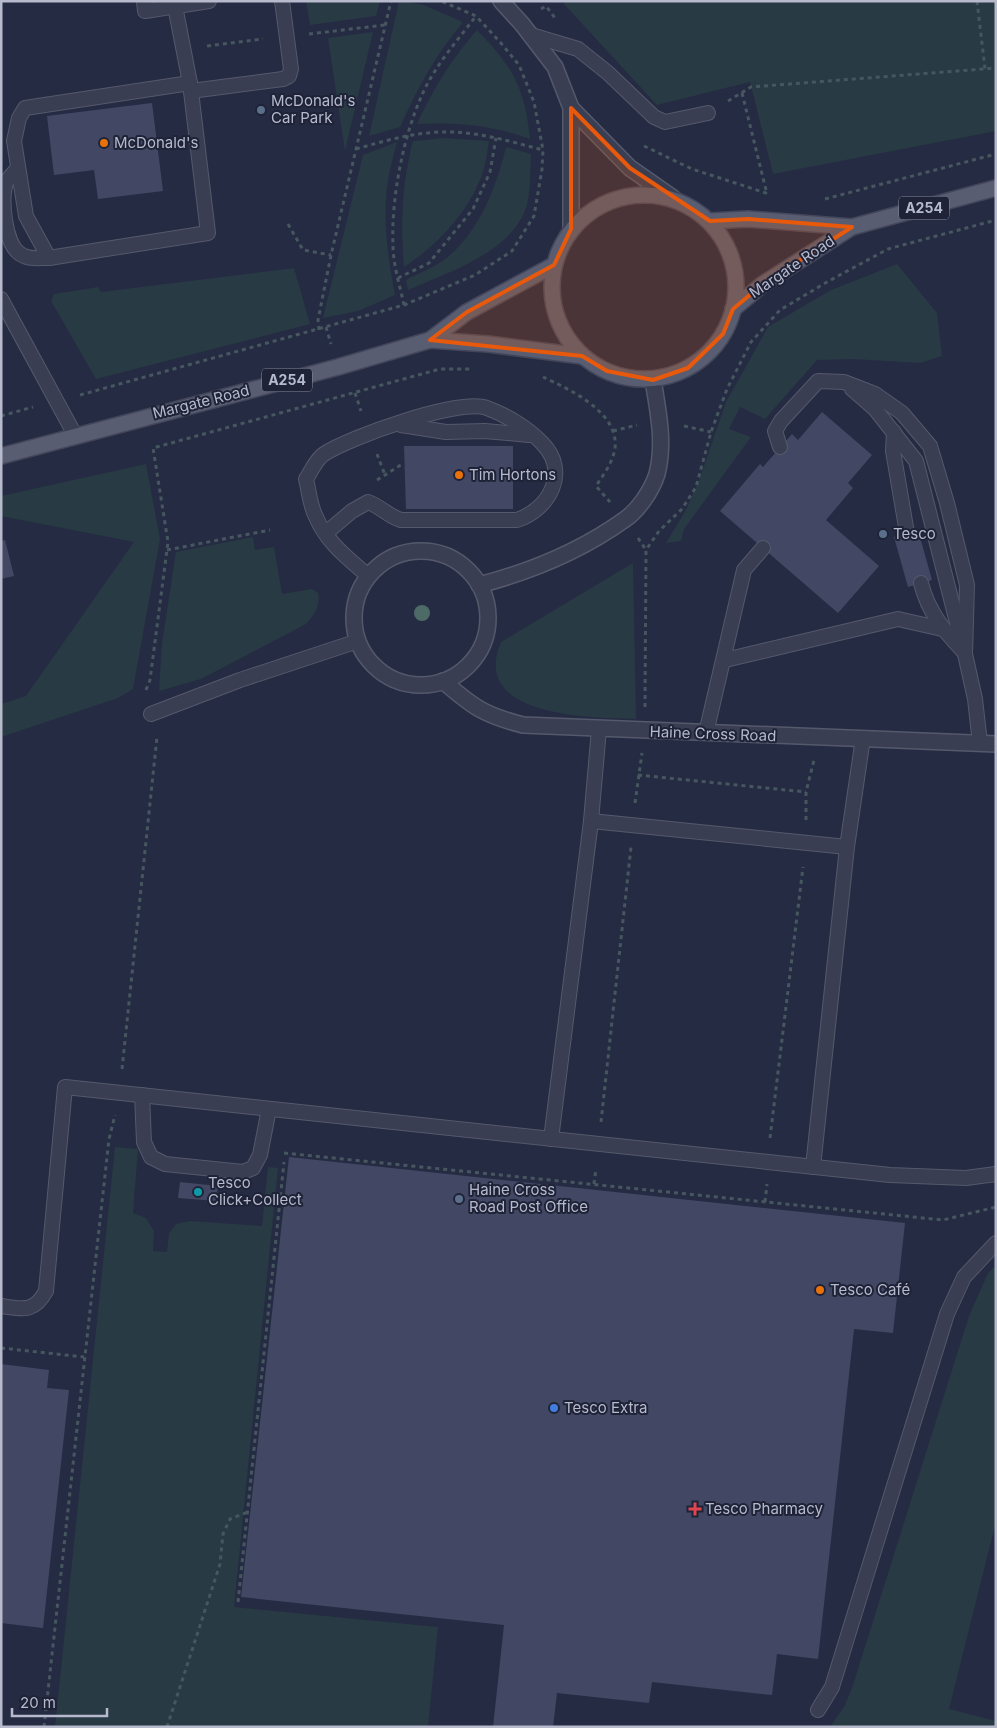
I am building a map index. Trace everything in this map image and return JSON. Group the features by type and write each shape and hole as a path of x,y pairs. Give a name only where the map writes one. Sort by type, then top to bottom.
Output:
{"main road":[{"name":"Margate Road","path":"734,309 762,284 852,228 996,188"},
{"name":"Margate Road","path":"640,194 673,198 691,207 710,221 728,247 736,276 734,309 723,334 707,354 688,368 654,380 616,375 582,356 560,326 553,301 551,283 560,246 571,230 587,214 611,200 640,194"},
{"name":"Margate Road","path":"710,221 756,219 852,228"},
{"name":"Margate Road","path":"1,456 338,367 430,340 468,312 554,265"},
{"name":"Margate Road","path":"430,340 488,344 582,356"}],"street":[{"path":"501,1 531,35 555,67 570,108 571,230"},
{"path":"570,108 630,168 673,198"},
{"path":"479,585 504,579 573,550 626,520 643,501 656,476 660,455 660,420 654,380"},
{"path":"430,551 451,558 467,570 479,585 486,603 488,623 483,642 474,658 460,672 443,681 426,685 409,684 392,678 377,669 366,656 358,641 354,618 357,596 368,576 386,560 407,552 430,551"},
{"name":"Haine Cross Road","path":"443,681 474,708 500,719 523,725 706,734 996,744"}],"lane":[{"path":"144,1 145,11 209,1"},
{"path":"49,258 26,216 18,168 14,141 19,118 25,108 190,87 283,79 289,76 291,69 282,1"},
{"path":"18,168 6,183 3,202 9,239 18,253 29,258 49,258 208,232 190,87 175,6"},
{"path":"531,35 578,49 608,73 659,120 665,122 708,113"},
{"path":"1,299 75,435"},
{"path":"780,447 775,430 818,380 844,382 875,394 902,412 930,446 947,503 967,585 966,654"},
{"path":"844,382 875,409 916,461 966,654 980,743"},
{"path":"326,533 352,511 368,502 379,506 389,516 401,520 517,520 529,516 547,500 555,476 550,453 534,436 515,423 486,408 448,409 369,433 322,455 306,479 315,517 335,548 368,576"},
{"path":"398,425 446,432 485,431 534,436"},
{"path":"894,432 893,451 907,533"},
{"path":"706,734 725,660 744,570 763,548"},
{"path":"921,583 925,599 942,629 966,654"},
{"path":"725,660 898,619 942,629"},
{"path":"150,714 240,680 358,641"},
{"path":"550,1139 591,821 599,729"},
{"path":"813,1167 848,847 863,738"},
{"path":"591,821 848,847"},
{"path":"1,1306 24,1310 39,1303 46,1291 64,1087 813,1167 926,1177 966,1178 996,1174"},
{"path":"142,1095 144,1142 151,1157 165,1164 243,1172 253,1168 260,1155 269,1109"},
{"path":"818,1710 832,1687 947,1314 964,1276 996,1243"}],"path":[{"path":"319,330 318,320 331,255 391,1"},
{"path":"92,391 319,330 404,305 475,275 512,251 534,216 543,150 534,102 519,65 476,16 441,1"},
{"path":"977,1 985,68"},
{"path":"404,305 393,247 393,214 398,173 422,95 448,53 476,16"},
{"path":"708,113 751,87 996,68"},
{"path":"742,93 767,194 774,196"},
{"path":"356,149 384,140 444,132 496,138 543,150"},
{"path":"398,278 429,263 473,209 490,172 496,138"},
{"path":"822,199 996,154"},
{"path":"594,1184 638,775 645,731 646,550 659,531 682,509 696,487 711,432 727,389 751,342 780,310 888,249 996,220"},
{"path":"288,224 303,250 331,255"},
{"path":"1,416 28,408"},
{"path":"144,696 150,680 168,542 153,448"},
{"path":"167,550 270,530"},
{"path":"122,1071 157,732"},
{"path":"768,1162 806,842 806,792 819,738"},
{"path":"638,775 806,792"},
{"path":"44,1727 84,1357 110,1140 116,1111"},
{"path":"110,1140 144,1142"},
{"path":"260,1151 943,1220 996,1207"},
{"path":"238,1602 285,1153"},
{"path":"1,1348 84,1357"},
{"path":"167,1727 220,1564 223,1534 230,1519 248,1512"}],"highlighted area":[{"path":"571,108 630,168 710,221 748,219 852,227 763,284 733,309 723,334 688,368 653,380 607,371 582,356 430,340 467,312 554,265 571,229"}],"shaded area":[{"path":"306,1 380,1 376,16 310,25"},
{"path":"399,1 424,5 463,22 428,72 400,127 369,136"},
{"path":"573,1 996,1 996,131 773,174 750,82 657,105 563,3"},
{"path":"477,30 499,55 515,78 525,105 530,139 502,130 474,126 417,124 443,75"},
{"path":"373,32 345,151 328,38"},
{"path":"445,138 489,141 482,175 474,193 449,229 428,249 404,267 403,204 406,172 413,141"},
{"path":"397,142 386,194 388,252 395,295 358,311 323,318 363,155"},
{"path":"506,147 531,154 528,199 520,221 508,236 478,258 460,268 408,290 406,280 444,260 467,237 491,194"},
{"path":"897,264 937,313 942,356 920,363 852,359 817,360 765,419 740,407 729,429 751,437 684,529 681,541 666,543 686,510 700,478 726,402 768,327 831,290"},
{"path":"294,268 310,324 96,379 51,301 54,294 98,287 101,292"},
{"path":"146,464 160,539 133,689 118,698 1,737 1,704 26,696 134,542 1,516 1,496"},
{"path":"253,537 255,550 274,547 282,594 312,589 318,593 319,602 314,614 306,624 201,679 159,691 162,643 176,552"},
{"path":"633,563 636,719 591,717 539,708 518,699 502,686 496,667 501,642"},
{"path":"115,1147 138,1149 133,1213 146,1218 154,1231 153,1251 167,1252 169,1233 176,1224 190,1221 262,1226 268,1167 278,1168 234,1607 438,1627 428,1727 55,1727"},
{"path":"996,1265 996,1522 949,1709 996,1721 996,1727 830,1727 844,1707 852,1688 969,1316 988,1273"}],"building":[{"name":"McDonald's","path":"152,103 163,191 98,199 94,170 54,175 47,116"},
{"path":"822,412 872,455 848,483 853,488 826,520 879,566 838,613 720,511 760,464 763,467 792,434 798,440"},
{"name":"Tim Hortons","path":"404,446 513,446 513,509 406,509"},
{"path":"918,530 932,580 908,587 894,537"},
{"path":"5,540 14,576 1,579 1,541"},
{"name":"Tesco Extra","path":"289,1157 905,1223 893,1333 854,1329 818,1659 777,1654 772,1695 652,1682 649,1703 557,1693 553,1727 493,1727 504,1625 241,1597"},
{"name":"Tesco Click+Collect","path":"180,1182 218,1186 216,1201 178,1198"},
{"path":"1,1364 49,1370 47,1388 69,1390 43,1628 1,1623"}],"place":[{"name":"McDonald's Car Park","path":"261,110"},
{"name":"McDonald's","path":"104,143"},
{"name":"Tim Hortons","path":"459,475"},
{"name":"Tesco","path":"883,534"},
{"name":"Tesco Click+Collect","path":"198,1192"},
{"name":"Haine Cross Road Post Office","path":"459,1199"},
{"name":"Tesco Café","path":"820,1290"},
{"name":"Tesco Extra","path":"554,1408"},
{"name":"Tesco Pharmacy","path":"695,1509"}]}
